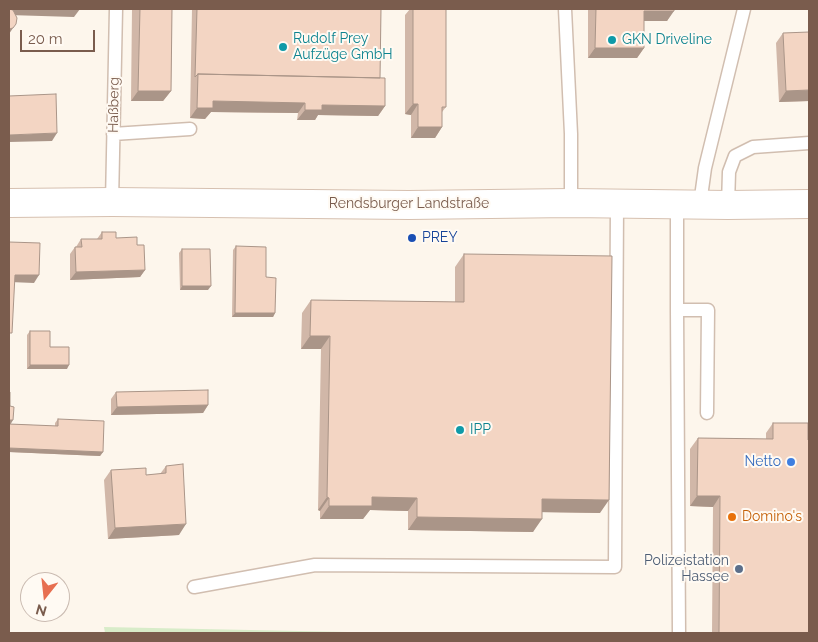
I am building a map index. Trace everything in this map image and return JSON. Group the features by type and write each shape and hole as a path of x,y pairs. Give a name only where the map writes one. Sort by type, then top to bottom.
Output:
{"street":[{"name":"Rendsburger Landstraße","path":"9,203 809,204"}],"lane":[{"name":"Haßberg","path":"112,202 116,9"},
{"path":"565,9 571,134 571,203"},
{"path":"679,633 677,310 689,204 705,168 744,9"},
{"path":"113,134 190,129"},
{"path":"728,205 729,172 735,156 753,147 809,142"},
{"path":"194,587 315,565 615,567 616,204"},
{"path":"677,310 708,310 707,413"}],"green space":[{"path":"104,627 348,632 348,633 105,633"}],"building":[{"path":"9,9 13,10 17,18 16,24 13,28 9,29"},
{"path":"140,9 172,9 171,91 138,91"},
{"name":"Rudolf Prey Aufzüge GmbH","path":"197,9 381,9 380,78 198,74 195,77"},
{"path":"413,9 446,9 446,107 442,107 442,127 418,127 418,104 413,104"},
{"name":"GKN Driveline","path":"596,9 674,9 674,11 644,11 644,48 595,48"},
{"path":"809,32 809,90 786,91 783,33"},
{"name":"Rudolf Prey Aufzüge GmbH","path":"198,74 385,78 385,106 322,105 322,110 305,110 305,103 213,101 213,108 197,108"},
{"path":"56,94 57,133 9,135 9,96"},
{"path":"102,232 116,232 116,238 137,237 137,245 144,245 145,270 76,272 75,247 82,247 81,239 102,239"},
{"path":"9,242 40,243 39,275 15,275 12,333 9,333"},
{"path":"236,246 266,247 266,277 276,278 275,313 235,313"},
{"path":"182,249 210,249 211,286 182,286"},
{"name":"IPP","path":"464,254 612,256 609,500 542,499 542,519 417,517 417,498 372,497 372,506 329,506 329,498 327,497 330,336 310,336 311,300 464,302"},
{"path":"30,331 50,331 50,347 69,347 69,365 30,365"},
{"path":"208,390 208,405 117,407 116,392"},
{"path":"9,392 10,406 14,407 13,420 9,420"},
{"path":"58,419 104,421 103,452 9,448 9,424 58,426"},
{"path":"773,423 808,423 809,633 719,633 720,496 697,496 698,438 773,439"},
{"path":"183,464 186,524 115,528 111,470 146,468 146,475 166,473 166,466"}],"place":[{"name":"GKN Driveline","path":"612,40"},
{"name":"Rudolf Prey Aufzüge GmbH","path":"283,47"},
{"name":"PREY","path":"412,238"},
{"name":"IPP","path":"460,430"},
{"name":"Netto","path":"791,462"},
{"name":"Domino's","path":"732,517"},
{"name":"Polizeistation Hassee","path":"739,569"}]}
